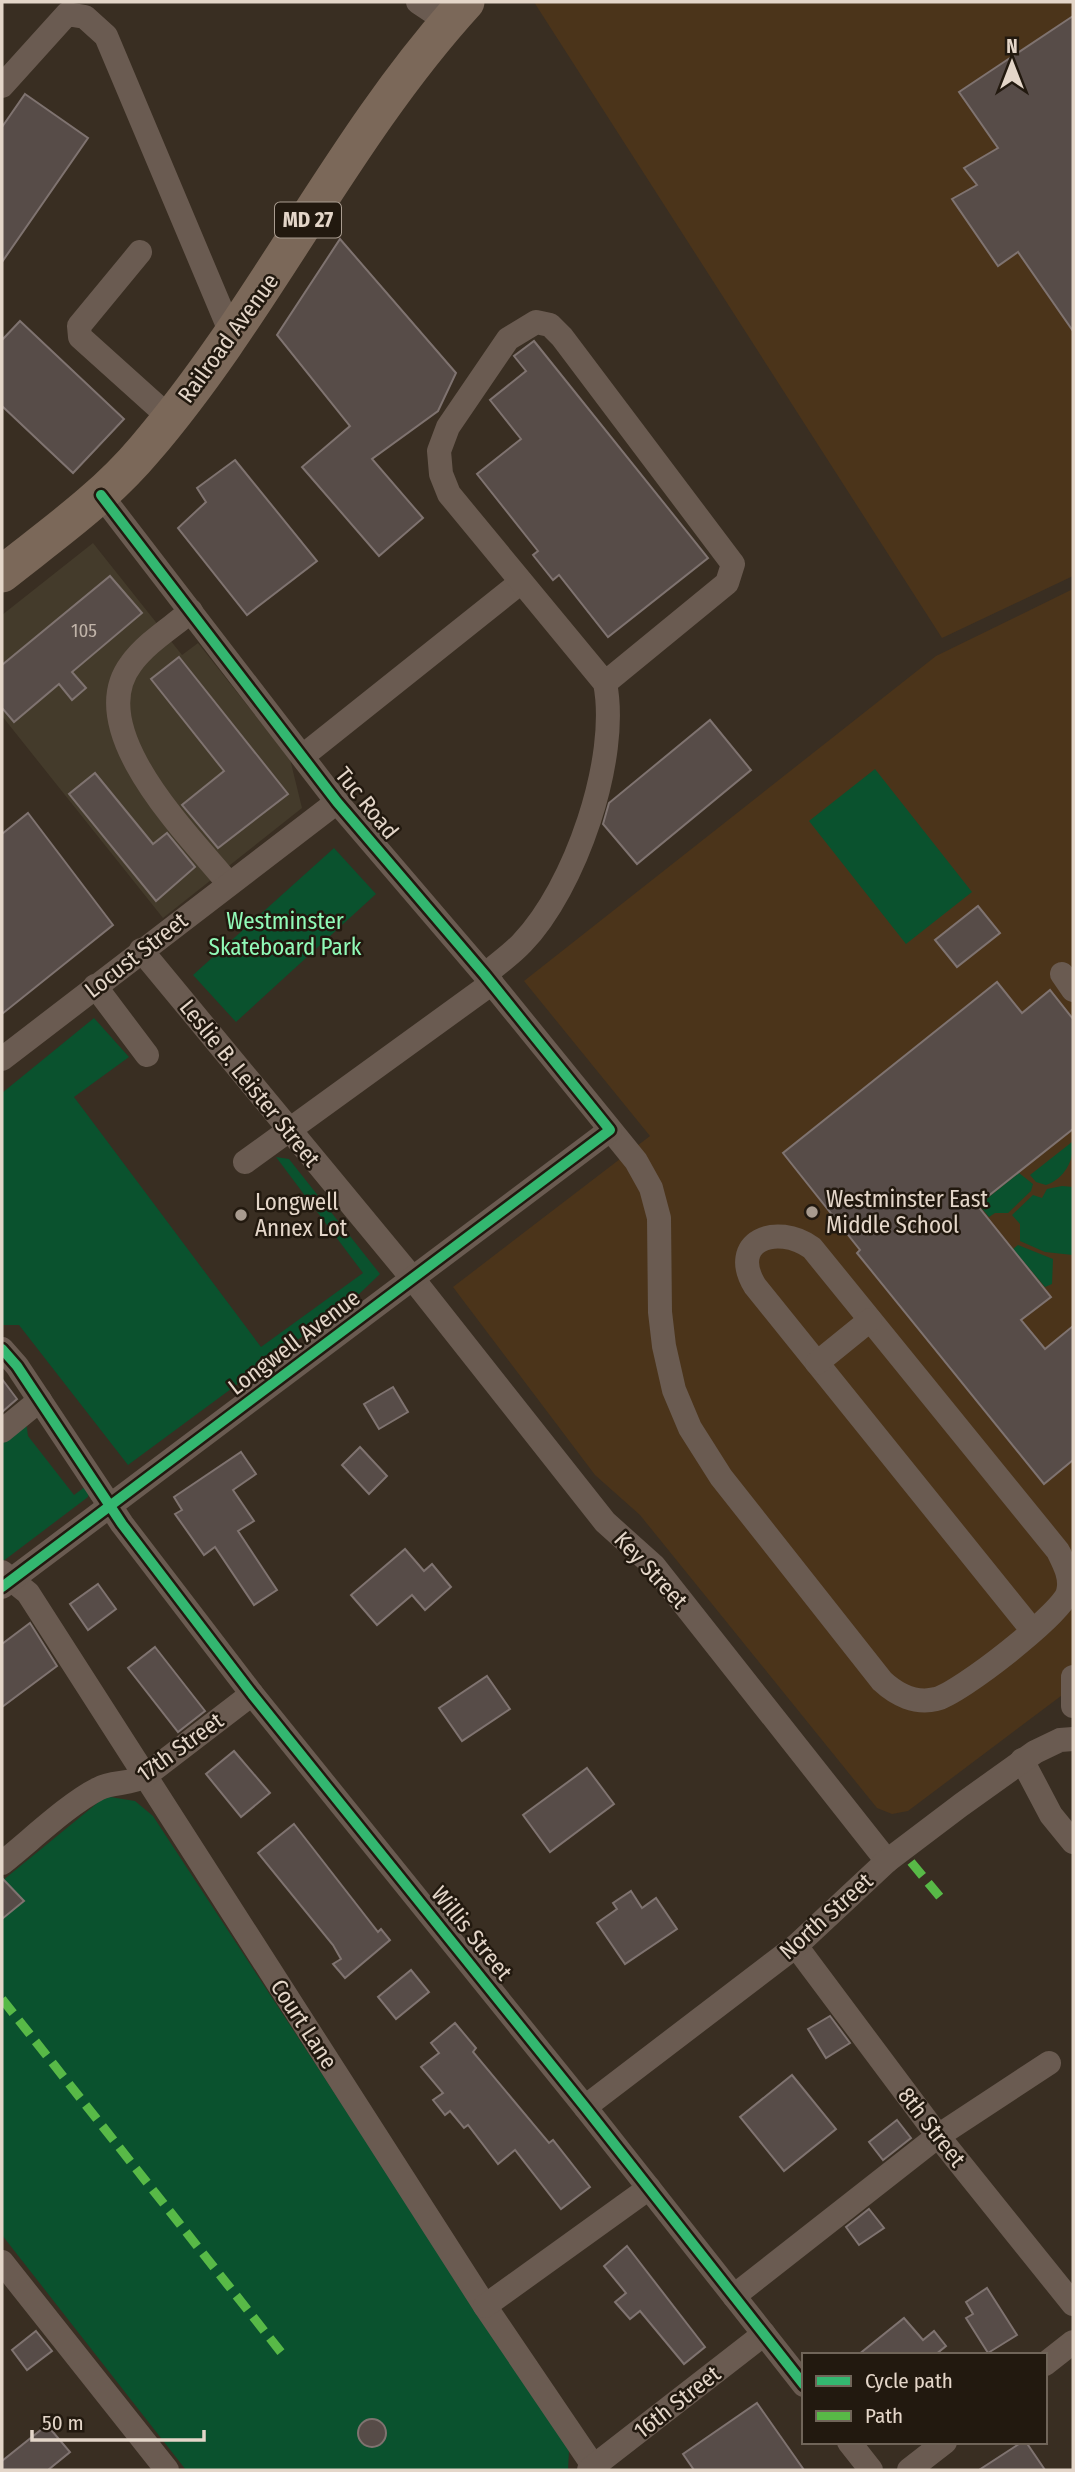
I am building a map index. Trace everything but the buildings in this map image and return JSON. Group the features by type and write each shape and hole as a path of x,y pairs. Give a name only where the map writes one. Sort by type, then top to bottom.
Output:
{"highway":[{"name":"Railroad Avenue","path":"2,574 101,495 145,450 281,263 357,142 457,12"}],"street":[{"path":"418,2 457,12"},
{"path":"2,86 67,14 85,18 106,36 231,333"},
{"path":"140,252 79,326 80,337 170,418"},
{"path":"245,1162 489,979 522,944 562,884 583,832 606,755 609,707 604,683 449,494 441,474 439,451 448,427 508,339 536,322 550,325 562,337 733,564 727,583 604,683"},
{"name":"Tuc Road","path":"101,495 337,802 489,979 636,1161 651,1188 659,1218 660,1312 664,1346 674,1390 690,1428 720,1477 882,1681 891,1689 912,1699 938,1699 973,1678 1065,1602 1069,1590 1065,1563 812,1248 788,1235 768,1237 752,1248 746,1265 755,1286 817,1363"},
{"path":"303,756 520,582"},
{"path":"191,611 130,665 121,693 122,726 134,764 229,884"},
{"name":"Locust Street","path":"2,1059 337,802"},
{"name":"Leslie B. Leister Street","path":"141,950 413,1279"},
{"path":"96,986 147,1055"},
{"name":"Longwell Avenue","path":"5,1580 113,1505 610,1130"},
{"name":"Key Street","path":"413,1279 605,1522 654,1566 887,1861"},
{"path":"870,1320 817,1363 1033,1631"},
{"name":"Willis Street","path":"2,1349 113,1505 122,1524 252,1694 585,2107 802,2382"},
{"path":"2,1431 40,1400"},
{"name":"Court Lane","path":"5,1580 28,1593 485,2306 593,2469"},
{"path":"1073,1677 1073,1706"},
{"name":"17th Street","path":"2,1863 100,1787 128,1784 145,1776 252,1694"},
{"name":"North Street","path":"585,2107 796,1946 887,1861 1022,1760 1047,1745 1073,1739"},
{"path":"1022,1760 1051,1815 1073,1842"},
{"name":"8th Street","path":"796,1946 938,2136 1073,2304"},
{"path":"734,2296 938,2136 1049,2063"},
{"path":"485,2306 649,2188"},
{"path":"2,2262 167,2470"},
{"name":"16th Street","path":"593,2469 764,2334"},
{"path":"1047,2362 1073,2342"},
{"path":"851,2444 871,2470"},
{"path":"909,2470 942,2444"}],"shaded area":[{"path":"534,2 1073,2 1073,576 942,638"},
{"path":"93,543 182,655 198,643 290,759 302,808 163,918 2,716 2,615"},
{"name":"Westminster East Middle School","path":"1073,589 1073,1687 908,1811 892,1814 877,1808 640,1515 595,1475 453,1287 650,1136 524,981 936,656"}],"green space":[{"path":"875,769 972,892 906,944 809,821"},
{"name":"Westminster Skateboard Park","path":"334,848 376,894 236,1022 193,975"},
{"path":"94,1018 129,1057 74,1097 261,1347 363,1273 276,1157 289,1159 380,1274 357,1296 128,1465 19,1325 2,1325 2,1093"},
{"path":"1072,1142 1072,1155 1063,1174 1046,1185 1036,1182 1030,1175"},
{"path":"1019,1173 1033,1184 1031,1191 1008,1213 995,1213 989,1217 979,1205"},
{"path":"1073,1187 1073,1255 1045,1252 1020,1241 1020,1224 1012,1215 1033,1195 1042,1198 1047,1189"},
{"path":"1018,1245 1053,1259 1052,1284 1045,1287 1013,1249"},
{"path":"24,1407 28,1436 74,1495 86,1486 89,1489 88,1497 2,1562 2,1424"},
{"path":"110,1797 135,1801 153,1816 569,2451 568,2470 186,2470 2,2235 2,1881 101,1800"}],"marked path":[{"path":"911,1862 940,1897"},
{"path":"2,1999 284,2356"}],"cycle path":[{"path":"2,1587 610,1130 485,975 337,802 101,495"},
{"path":"2,1349 17,1366 122,1524 252,1694 585,2107 802,2382"}],"place":[{"name":"Westminster East Middle School","path":"812,1212"},
{"name":"Longwell Annex Lot","path":"241,1215"}]}
